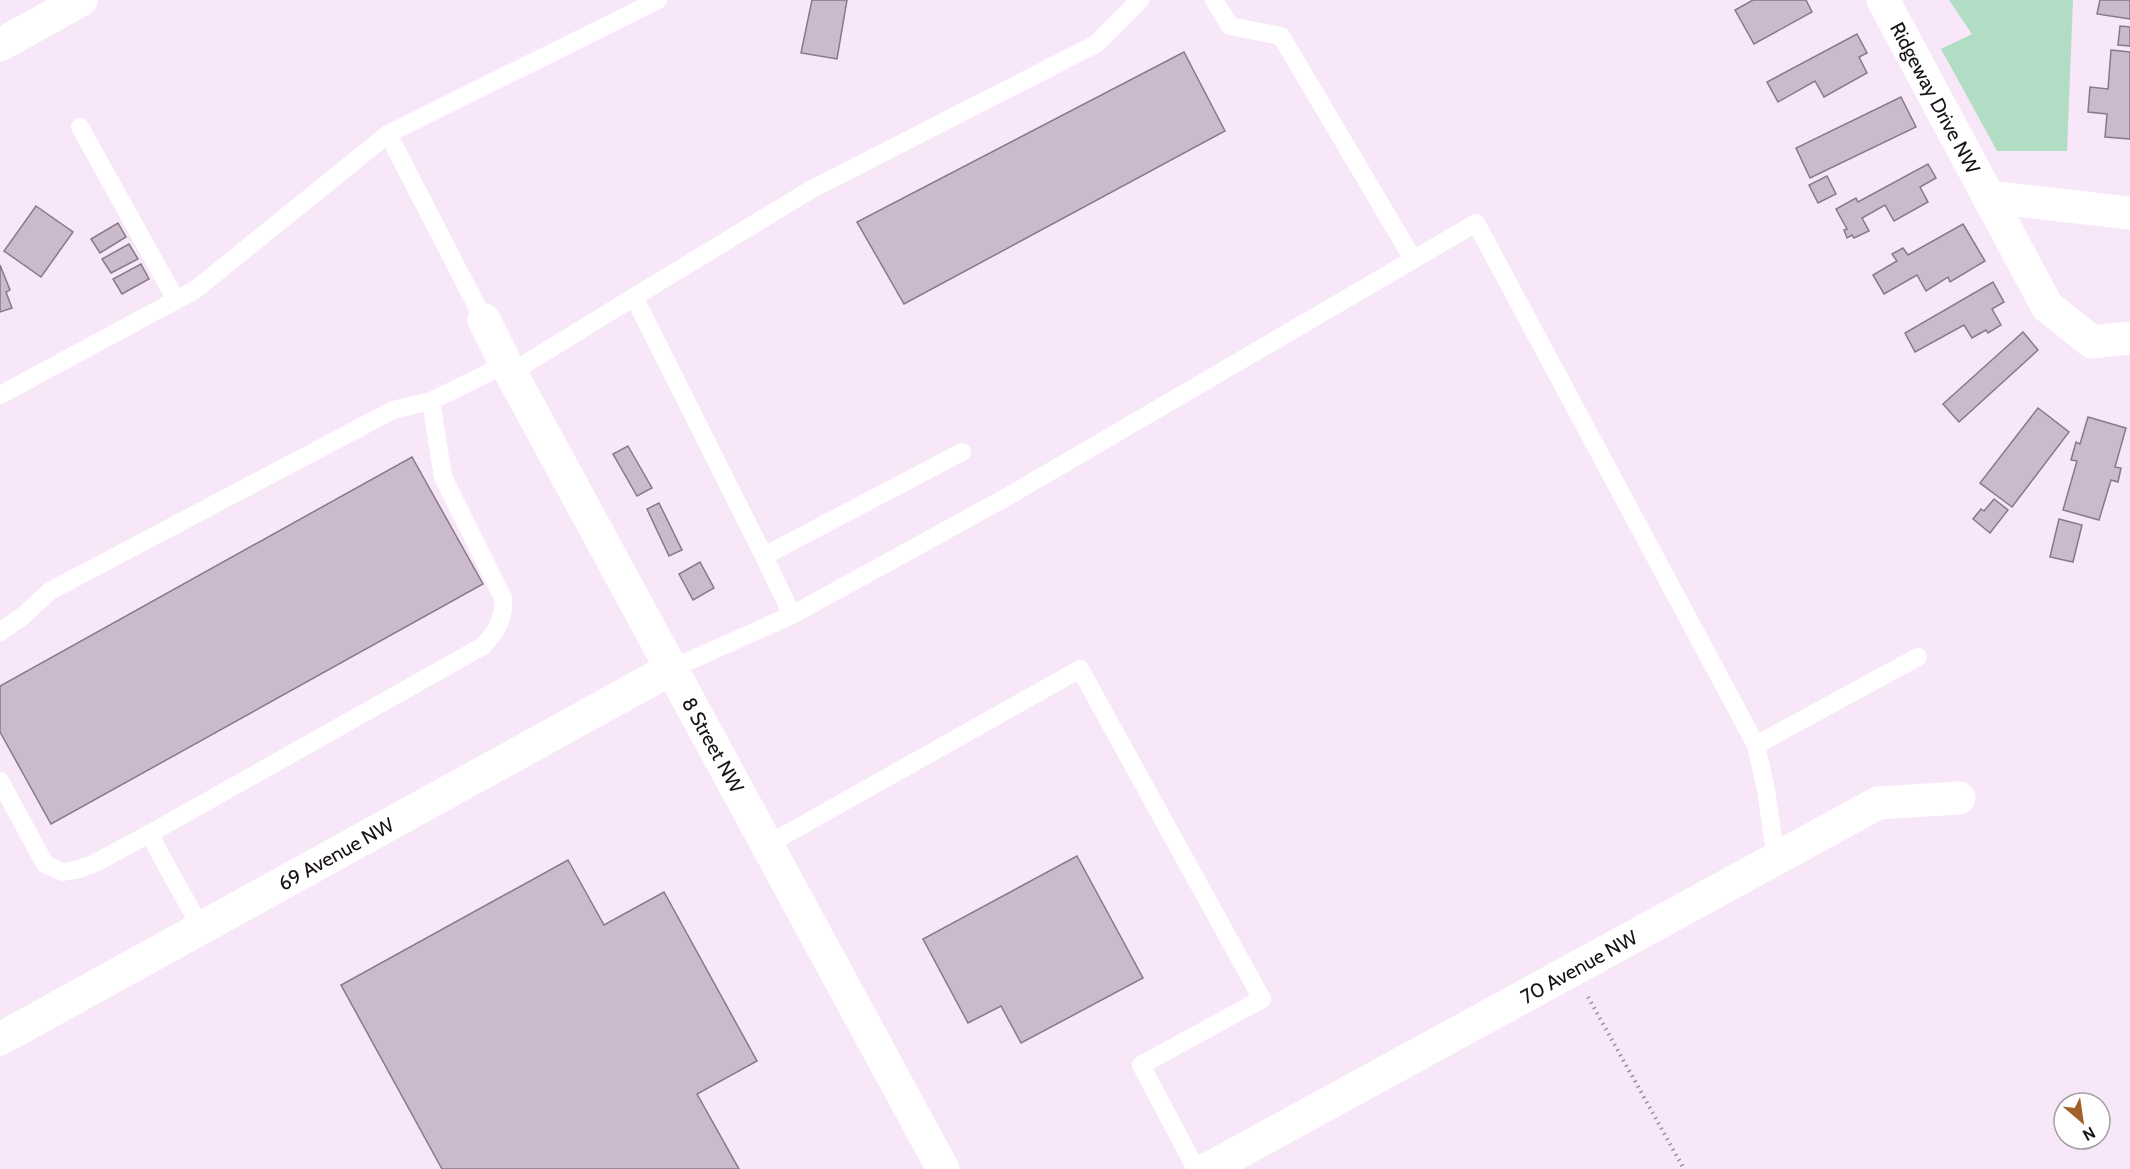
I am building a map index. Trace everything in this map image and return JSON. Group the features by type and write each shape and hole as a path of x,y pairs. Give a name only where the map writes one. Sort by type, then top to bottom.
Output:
{"street":[{"path":"0,45 81,0"},
{"name":"Ridgeway Drive NW","path":"1883,0 2047,306 2092,342 2130,338"},
{"name":"Ridgeway Drive NW","path":"1988,197 2130,213"},
{"name":"8 Street NW","path":"484,320 943,1169"},
{"name":"69 Avenue NW","path":"0,1039 671,669"},
{"name":"70 Avenue NW","path":"1208,1169 1878,803 1959,798"}],"lane":[{"path":"0,395 195,290 388,134 658,0"},
{"path":"0,632 23,616 50,591 393,410 431,401 509,368 634,297 812,189 1096,44 1140,0"},
{"path":"1214,0 1230,26 1281,36 1413,259"},
{"path":"80,127 176,300"},
{"path":"388,134 484,320"},
{"path":"671,669 792,615 1005,498 1476,223 1756,745 1766,790 1776,859"},
{"path":"634,297 792,615"},
{"path":"0,781 45,864 63,872 80,869 149,834 483,646 494,634 501,619 504,607 503,598 443,477 431,401"},
{"path":"764,556 962,452"},
{"path":"1756,745 1918,657"},
{"path":"767,845 1080,669 1262,999 1141,1065 1196,1169"},
{"path":"149,834 201,928"}],"path":[{"path":"1573,971 1684,1169"}],"green space":[{"path":"1949,0 2073,0 2067,151 1997,151 1941,49 1972,34"}],"building":[{"path":"812,0 847,0 837,59 801,53"},
{"path":"1753,0 1806,0 1812,12 1754,44 1735,10"},
{"path":"2100,0 2130,0 2130,19 2097,14"},
{"path":"2120,26 2130,27 2130,46 2118,45"},
{"path":"1857,34 1867,53 1859,57 1867,73 1824,97 1815,81 1778,102 1767,82"},
{"path":"2111,50 2130,52 2130,139 2105,137 2107,114 2088,112 2090,87 2108,89"},
{"path":"1184,52 1225,131 904,304 857,222"},
{"path":"1901,97 1916,127 1810,178 1796,148"},
{"path":"1928,164 1936,178 1920,187 1928,202 1894,221 1885,205 1862,218 1869,231 1854,238 1852,235 1847,238 1844,230 1847,229 1836,209 1856,198 1858,202"},
{"path":"1827,176 1836,194 1818,203 1809,185"},
{"path":"36,206 73,232 41,277 4,251"},
{"path":"118,223 126,237 100,253 91,239"},
{"path":"1963,224 1985,261 1950,282 1948,277 1926,291 1917,275 1884,294 1873,275 1897,261 1892,254 1903,248 1908,255"},
{"path":"129,244 138,259 111,273 102,259"},
{"path":"141,264 149,279 122,294 113,279"},
{"path":"0,265 10,290 6,292 12,308 0,312"},
{"path":"1993,282 2004,302 1992,309 2001,325 1988,333 1986,330 1972,338 1964,325 1915,352 1905,333"},
{"path":"2023,332 2038,350 1959,422 1943,404"},
{"path":"2038,408 2069,432 2012,507 1980,483"},
{"path":"2088,417 2126,428 2115,467 2121,468 2118,482 2111,480 2099,520 2063,510 2077,461 2071,460 2076,442 2080,444"},
{"path":"628,446 652,488 637,496 613,454"},
{"path":"412,457 483,584 51,824 0,732 0,686"},
{"path":"1994,499 2008,510 1990,533 1973,519"},
{"path":"659,503 682,550 669,556 647,509"},
{"path":"2059,519 2082,525 2073,562 2050,557"},
{"path":"700,562 714,588 693,600 679,574"},
{"path":"1077,856 1143,978 1021,1043 1001,1006 968,1023 923,939"},
{"path":"568,860 604,925 664,892 757,1061 697,1094 739,1169 442,1169 341,985"}]}
